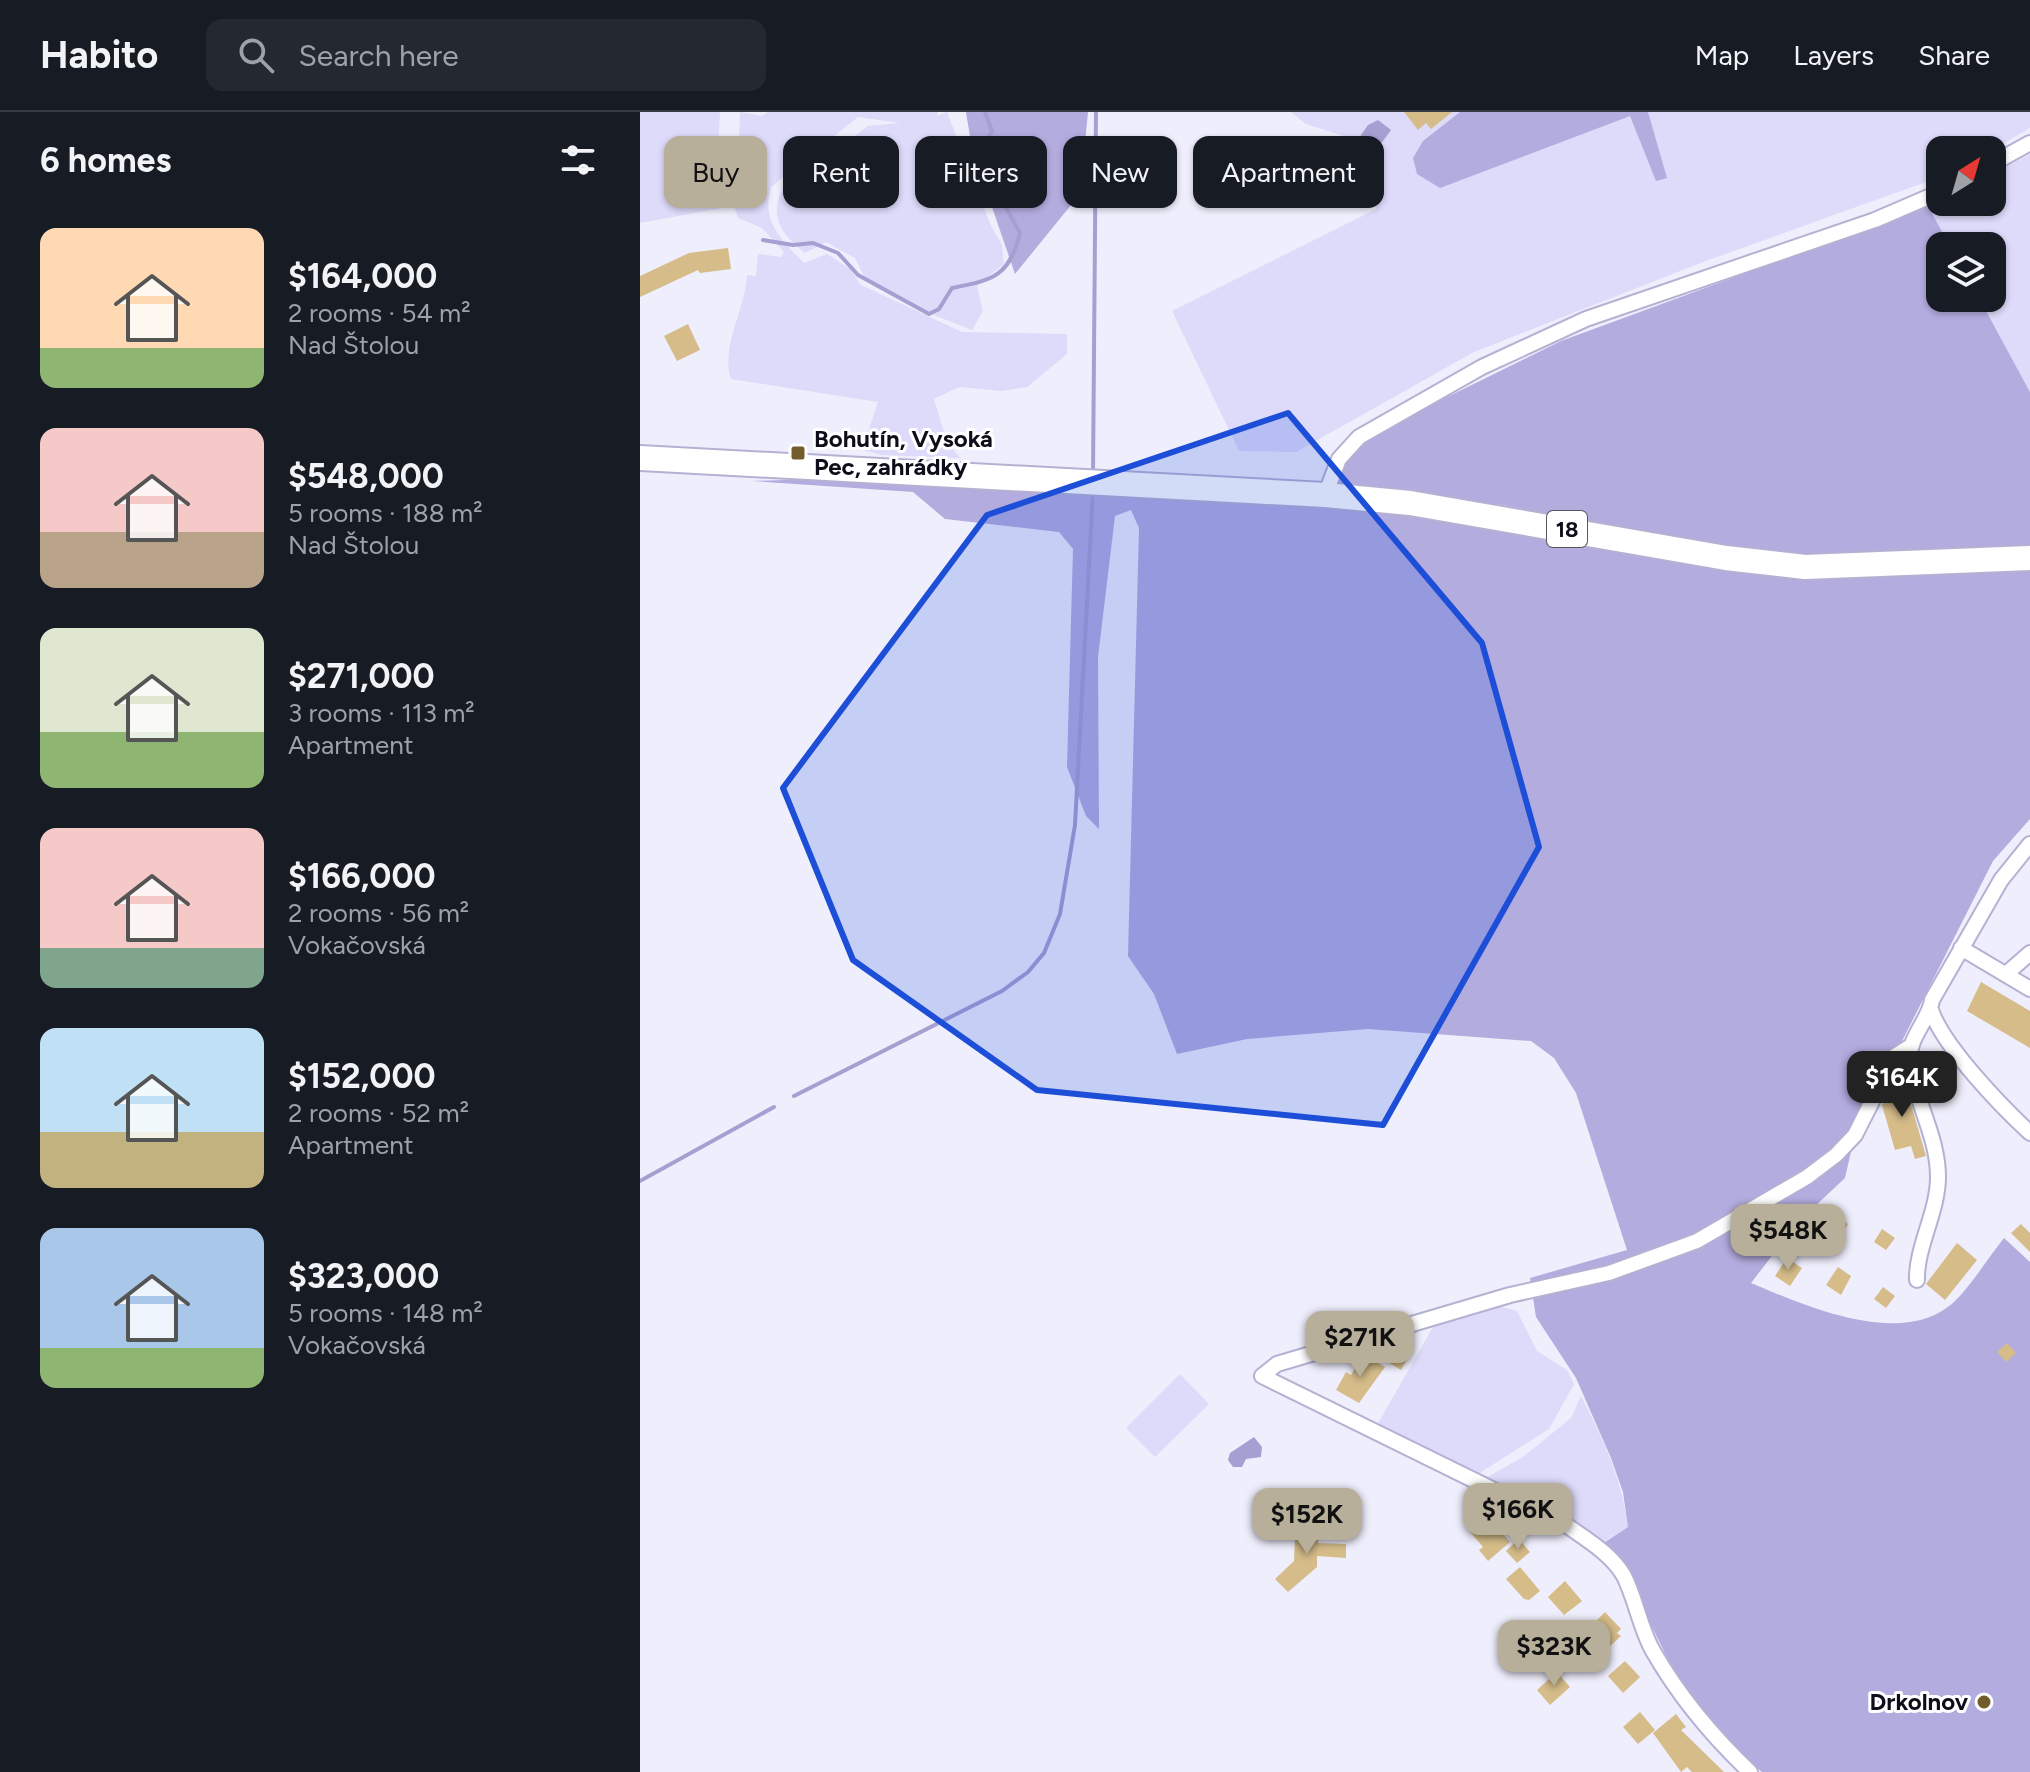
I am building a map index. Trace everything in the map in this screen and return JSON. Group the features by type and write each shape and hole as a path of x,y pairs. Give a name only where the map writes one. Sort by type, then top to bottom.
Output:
{"main road":[{"name":"18","path":"640,458 1325,495 1410,503 1726,558 1805,567 2030,558"}],"street":[{"path":"2006,156 2030,143"},
{"path":"1325,495 1339,459 1359,437 1482,367 1586,319 1875,220 1926,198"},
{"path":"1917,1280 1936,1199 1938,1176 1936,1145 1910,1062 1911,1046 1931,1010 1932,1000 2001,880 2030,844"},
{"path":"1961,948 2030,989"},
{"path":"2006,974 2030,953"},
{"path":"1931,1010 1944,1036 2008,1113 2030,1133"},
{"path":"1750,1772 1704,1728 1670,1680 1651,1647 1623,1575 1612,1561 1569,1527 1476,1485 1262,1376 1277,1364 1510,1295 1609,1273 1697,1241 1807,1177 1836,1155 1855,1135 1895,1056 1911,1046"}],"highlighted area":[{"path":"1288,413 1482,643 1539,847 1383,1125 1037,1090 853,960 783,788 987,515"}],"shaded area":[{"path":"640,112 720,112 719,136 664,136 664,208 722,208 640,223"},
{"path":"740,112 762,116 768,112 938,112 937,116 947,112 956,136 915,136 915,208 984,208 1002,245 1004,264 977,286 983,311 972,330 926,312 864,276 855,258 826,242 805,253 785,234 778,219 778,202 783,190 783,208 899,208 899,136 855,136 868,126 900,123 858,117 834,136 783,136 783,177 771,187 769,199 775,229 804,263 827,254 850,269 861,285 962,332 1067,334 1067,354 1027,387 1002,391 959,387 934,399 947,442 960,458 882,455 862,450 878,402 731,379 728,367 731,341 747,275 756,276 758,254 781,257 784,252 762,228 738,218 735,208 767,208 767,136 739,136"},
{"path":"966,112 1088,112 1086,136 1063,136 1063,208 1069,208 1015,274 992,208 1047,208 1047,136 970,136"},
{"path":"1291,112 2030,112 2030,128 2006,142 2006,136 1926,136 1926,182 1703,262 1474,352 1296,452 1239,451 1172,311 1376,208 1384,208 1384,136 1344,136 1306,124"},
{"path":"1460,112 1648,112 1667,178 1656,181 1630,116 1440,188 1417,174 1413,158 1423,141"},
{"path":"1378,120 1391,130 1384,140 1384,136 1360,136 1368,125"},
{"path":"2030,154 2030,392 1987,312 2006,312 2006,232 1942,232 1934,216 2006,216 2006,167"},
{"path":"1926,207 1926,216 1934,216 1942,232 1926,232 1926,312 1987,312 2030,392 2030,547 1815,559 1743,552 1503,505 1340,487 1344,461 1354,448 1376,432 1561,341"},
{"path":"845,478 1396,510 1731,566 2030,564 2030,819 1993,861 1855,1134 1845,1178 1798,1222 1751,1283 1826,1312 1854,1319 1882,1323 1909,1322 1934,1315 1955,1301 2004,1238 2030,1262 2030,1772 1762,1772 1747,1760 1678,1680 1631,1584 1612,1561 1605,1542 1628,1527 1623,1492 1576,1378 1536,1317 1530,1278 1627,1250 1576,1093 1554,1058 1531,1041 1368,1029 1247,1039 1177,1054 1154,994 1128,956 1139,528 1131,510 1115,516 1098,657 1099,829 1086,816 1067,767 1073,549 1059,532 945,519 913,492 752,481"},
{"path":"1494,1305 1517,1311 1537,1351 1567,1370 1574,1384 1549,1429 1475,1476 1376,1427 1433,1327"},
{"path":"1180,1374 1209,1404 1155,1457 1126,1428"},
{"path":"1581,1396 1610,1460 1628,1527 1600,1544 1482,1480 1523,1457 1571,1418"},
{"path":"1254,1437 1262,1447 1261,1457 1246,1459 1242,1467 1233,1467 1228,1460 1230,1453"}],"building":[{"path":"1404,112 1452,112 1431,129 1426,123 1418,130"},
{"path":"728,248 731,269 700,273 698,270 640,297 640,276 689,253"},
{"path":"688,324 700,350 677,361 664,336"},
{"path":"1981,982 2030,1011 2030,1048 1967,1011"},
{"path":"1901,1070 1926,1156 1915,1159 1911,1146 1895,1150 1882,1105"},
{"path":"1836,1215 1848,1224 1840,1236 1827,1228"},
{"path":"2021,1224 2030,1233 2030,1252 2011,1233"},
{"path":"1882,1229 1895,1238 1886,1250 1874,1242"},
{"path":"1957,1243 1977,1260 1945,1300 1926,1284"},
{"path":"1787,1258 1802,1268 1790,1286 1775,1276"},
{"path":"1838,1267 1851,1276 1841,1295 1826,1285"},
{"path":"1883,1287 1895,1296 1886,1308 1874,1299"},
{"path":"2007,1343 2016,1353 2006,1362 1997,1352"},
{"path":"1396,1345 1410,1354 1401,1370 1386,1361"},
{"path":"1363,1354 1385,1367 1359,1403 1336,1390 1346,1372 1351,1375"},
{"path":"1485,1513 1510,1542 1488,1561 1479,1550 1483,1547 1467,1528"},
{"path":"1305,1521 1318,1535 1318,1543 1346,1544 1346,1558 1317,1556 1317,1567 1288,1592 1275,1579 1294,1561 1295,1539 1290,1534"},
{"path":"1519,1539 1530,1552 1517,1563 1506,1551"},
{"path":"1520,1567 1540,1591 1529,1600 1524,1599 1506,1579"},
{"path":"1565,1581 1582,1601 1564,1615 1548,1597"},
{"path":"1605,1612 1621,1629 1617,1633 1621,1636 1609,1647 1589,1628"},
{"path":"1625,1661 1640,1677 1623,1693 1608,1676"},
{"path":"1557,1672 1570,1687 1550,1705 1537,1690"},
{"path":"1640,1712 1655,1730 1638,1744 1623,1727"},
{"path":"1676,1714 1686,1727 1681,1730 1724,1772 1692,1772 1687,1767 1681,1772 1653,1733"}],"waterway":[{"path":"763,240 793,245 813,243 838,253 858,275 929,314 939,309 952,288 989,279 1004,268 1016,248 1020,233 978,157 992,131 985,112"},
{"path":"1093,474 1096,112"},
{"path":"794,1096 1002,991 1028,972 1044,953 1060,914 1075,825 1093,491"},
{"path":"640,1181 774,1107"}],"place":[{"name":"Bohutín, Vysoká Pec, zahrádky","path":"798,453"},
{"name":"Drkolnov","path":"1984,1702"}]}
